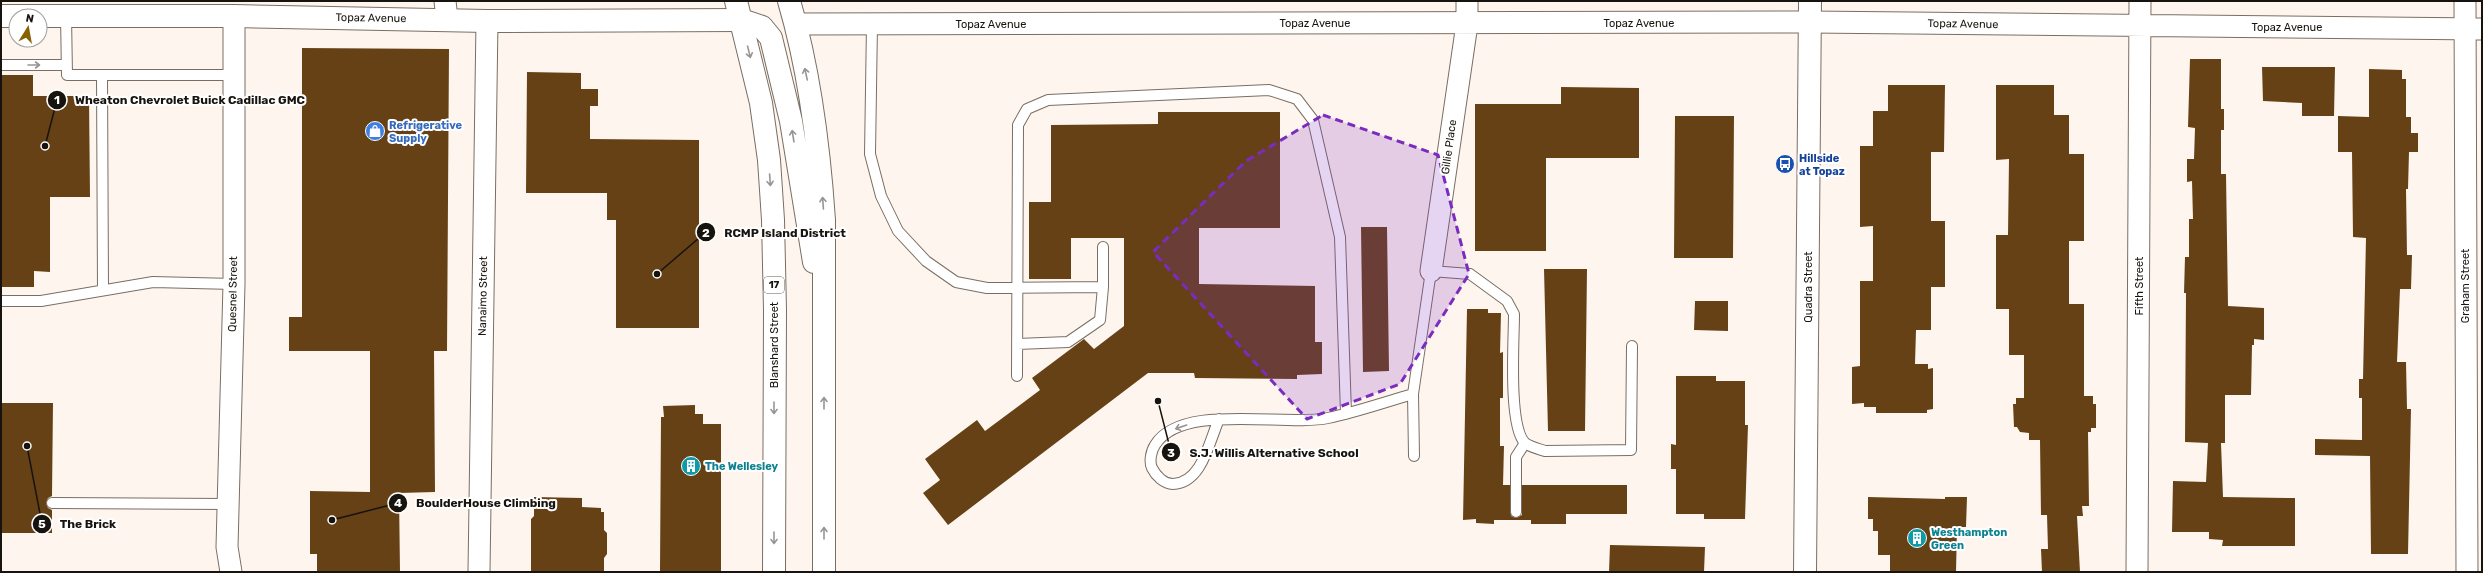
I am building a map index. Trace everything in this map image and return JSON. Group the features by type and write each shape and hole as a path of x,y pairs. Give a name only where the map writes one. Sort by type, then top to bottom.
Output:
{"main road":[{"path":"789,1 796,24 810,93 820,162 824,220 824,572"},
{"name":"Quadra Street","path":"1805,572 1810,1"},
{"name":"Topaz Avenue","path":"1,16 234,16 446,10 487,21 738,11 762,27 771,38 791,121 805,212 824,312"},
{"name":"Blanshard Street","path":"738,11 761,103 769,160 773,213 774,572"}],"street":[{"name":"Gillie Place","path":"1431,271 1467,24 1467,1"},
{"name":"Fifth Street","path":"2137,572 2140,1"},
{"name":"Graham Street","path":"2465,1 2473,29 2467,572"},
{"name":"Quesnel Street","path":"231,572 227,547 234,284 234,16"},
{"name":"Nanaimo Street","path":"480,572 487,21"},
{"name":"Topaz Avenue","path":"796,24 1467,24 1810,22 2473,29"}],"lane":[{"path":"66,16 66,75 234,75"},
{"path":"872,24 870,154 881,196 898,231 926,261 956,282 988,288 1103,287"},
{"path":"1,65 66,65"},
{"path":"102,75 103,290"},
{"path":"1017,376 1018,125 1027,109 1048,100 1269,90 1297,100 1313,120 1340,237 1346,413"},
{"path":"1017,344 1068,342 1100,320 1103,287 1103,247"},
{"path":"1414,456 1413,394 1431,271 1470,274 1507,301 1514,314 1514,415 1525,443 1545,451 1631,450 1632,346"},
{"path":"1,301 41,301 153,282 234,284"},
{"path":"1219,419 1199,466 1192,477 1184,483 1169,484 1158,477 1151,467 1151,451 1160,436 1181,425 1219,419 1327,419 1413,394"},
{"path":"1516,512 1516,457 1525,443"},
{"path":"52,503 228,504"}],"highlighted area":[{"path":"1323,115 1438,155 1469,274 1400,384 1307,419 1153,252 1246,161"}],"building":[{"path":"302,48 449,49 447,351 434,351 435,492 399,493 400,572 317,572 317,554 310,554 310,491 370,492 370,351 289,351 289,317 302,317"},
{"path":"2190,59 2221,59 2221,109 2224,109 2224,130 2221,130 2221,174 2226,174 2228,306 2264,308 2264,340 2254,339 2254,345 2252,345 2251,395 2225,395 2225,443 2221,443 2223,497 2295,498 2295,546 2222,546 2223,540 2209,539 2209,532 2172,532 2173,481 2206,482 2208,443 2185,442 2185,257 2189,257 2189,219 2193,219 2192,181 2187,182 2187,159 2194,159 2195,128 2188,127"},
{"path":"2262,67 2335,67 2334,116 2302,116 2302,103 2263,101"},
{"path":"2369,69 2402,70 2402,79 2406,79 2406,117 2411,117 2411,133 2418,133 2418,152 2409,152 2408,189 2406,189 2407,255 2412,255 2411,289 2400,289 2397,362 2406,362 2407,409 2411,409 2408,554 2371,554 2370,456 2315,455 2315,439 2362,440 2362,398 2359,398 2359,379 2363,379 2366,238 2353,237 2352,152 2338,152 2338,116 2369,117"},
{"path":"527,72 581,73 581,89 598,89 598,106 590,106 590,139 699,140 699,328 616,328 616,220 607,220 607,193 526,193"},
{"path":"1,75 33,75 33,96 89,96 90,197 50,197 50,272 34,271 34,287 1,287"},
{"path":"1888,85 1945,85 1944,152 1931,152 1931,221 1945,221 1945,287 1931,287 1931,330 1916,330 1915,364 1928,364 1928,369 1933,368 1933,409 1927,410 1927,413 1876,413 1876,407 1864,407 1864,403 1852,404 1852,367 1860,366 1860,281 1873,281 1873,226 1860,227 1860,146 1873,146 1873,111 1888,111"},
{"path":"1996,85 2054,85 2054,115 2069,115 2069,154 2084,154 2084,241 2069,241 2069,304 2084,304 2084,396 2093,396 2093,404 2096,404 2096,428 2091,428 2091,432 2088,432 2089,506 2082,506 2083,516 2077,516 2080,572 2042,572 2041,549 2048,549 2047,515 2041,515 2040,440 2029,440 2029,433 2020,432 2017,427 2014,427 2013,404 2016,404 2016,398 2024,398 2024,355 2009,355 2009,309 1996,309 1996,235 2008,235 2009,159 1996,160"},
{"path":"1561,87 1639,88 1639,158 1546,158 1546,251 1475,251 1475,104 1561,104"},
{"path":"1158,112 1280,112 1280,228 1199,228 1199,284 1315,286 1315,342 1322,342 1322,374 1297,375 1297,379 1195,378 1194,373 1148,373 948,525 923,493 940,480 925,459 977,420 985,431 1040,390 1032,378 1084,339 1094,349 1124,326 1124,238 1071,238 1071,279 1029,279 1029,202 1051,202 1051,125 1158,124"},
{"path":"1675,116 1734,116 1733,258 1674,258"},
{"path":"1361,227 1387,227 1389,371 1363,372"},
{"path":"1544,269 1587,269 1585,431 1548,431"},
{"path":"1695,301 1728,301 1728,331 1694,330"},
{"path":"1467,309 1488,309 1488,313 1501,313 1500,353 1503,352 1503,398 1500,398 1500,446 1504,446 1503,485 1510,485 1511,516 1516,518 1522,515 1522,485 1627,485 1627,514 1566,514 1566,524 1531,524 1531,520 1494,520 1494,524 1476,523 1476,519 1463,520"},
{"path":"1676,376 1716,376 1716,381 1745,381 1745,425 1748,425 1745,519 1704,519 1704,514 1676,514 1676,469 1671,469 1671,444 1676,445"},
{"path":"1,403 53,403 52,496 48,498 46,503 48,508 52,510 52,533 1,533"},
{"name":"The Wellesley","path":"695,405 695,414 703,414 703,424 721,424 721,572 660,572 661,417 664,417 663,406"},
{"path":"534,497 582,498 582,507 601,508 601,512 604,512 604,530 607,533 607,554 604,558 604,572 531,572 531,519 534,516"},
{"name":"Westhampton Green","path":"1868,497 1945,499 1945,497 1967,497 1966,527 1957,527 1956,572 1890,571 1890,555 1878,555 1878,531 1873,531 1873,519 1868,519"},
{"path":"1610,545 1705,547 1704,572 1609,572"}],"place":[{"name":"Refrigerative Supply","path":"375,131"},
{"name":"Wheaton Chevrolet Buick Cadillac GMC","path":"45,146"},
{"name":"Hillside at Topaz","path":"1785,164"},
{"name":"RCMP Island District","path":"657,274"},
{"name":"S.J. Willis Alternative School","path":"1158,401"},
{"name":"The Brick","path":"27,446"},
{"name":"The Wellesley","path":"691,466"},
{"name":"BoulderHouse Climbing","path":"332,520"},
{"name":"Westhampton Green","path":"1917,538"}]}
